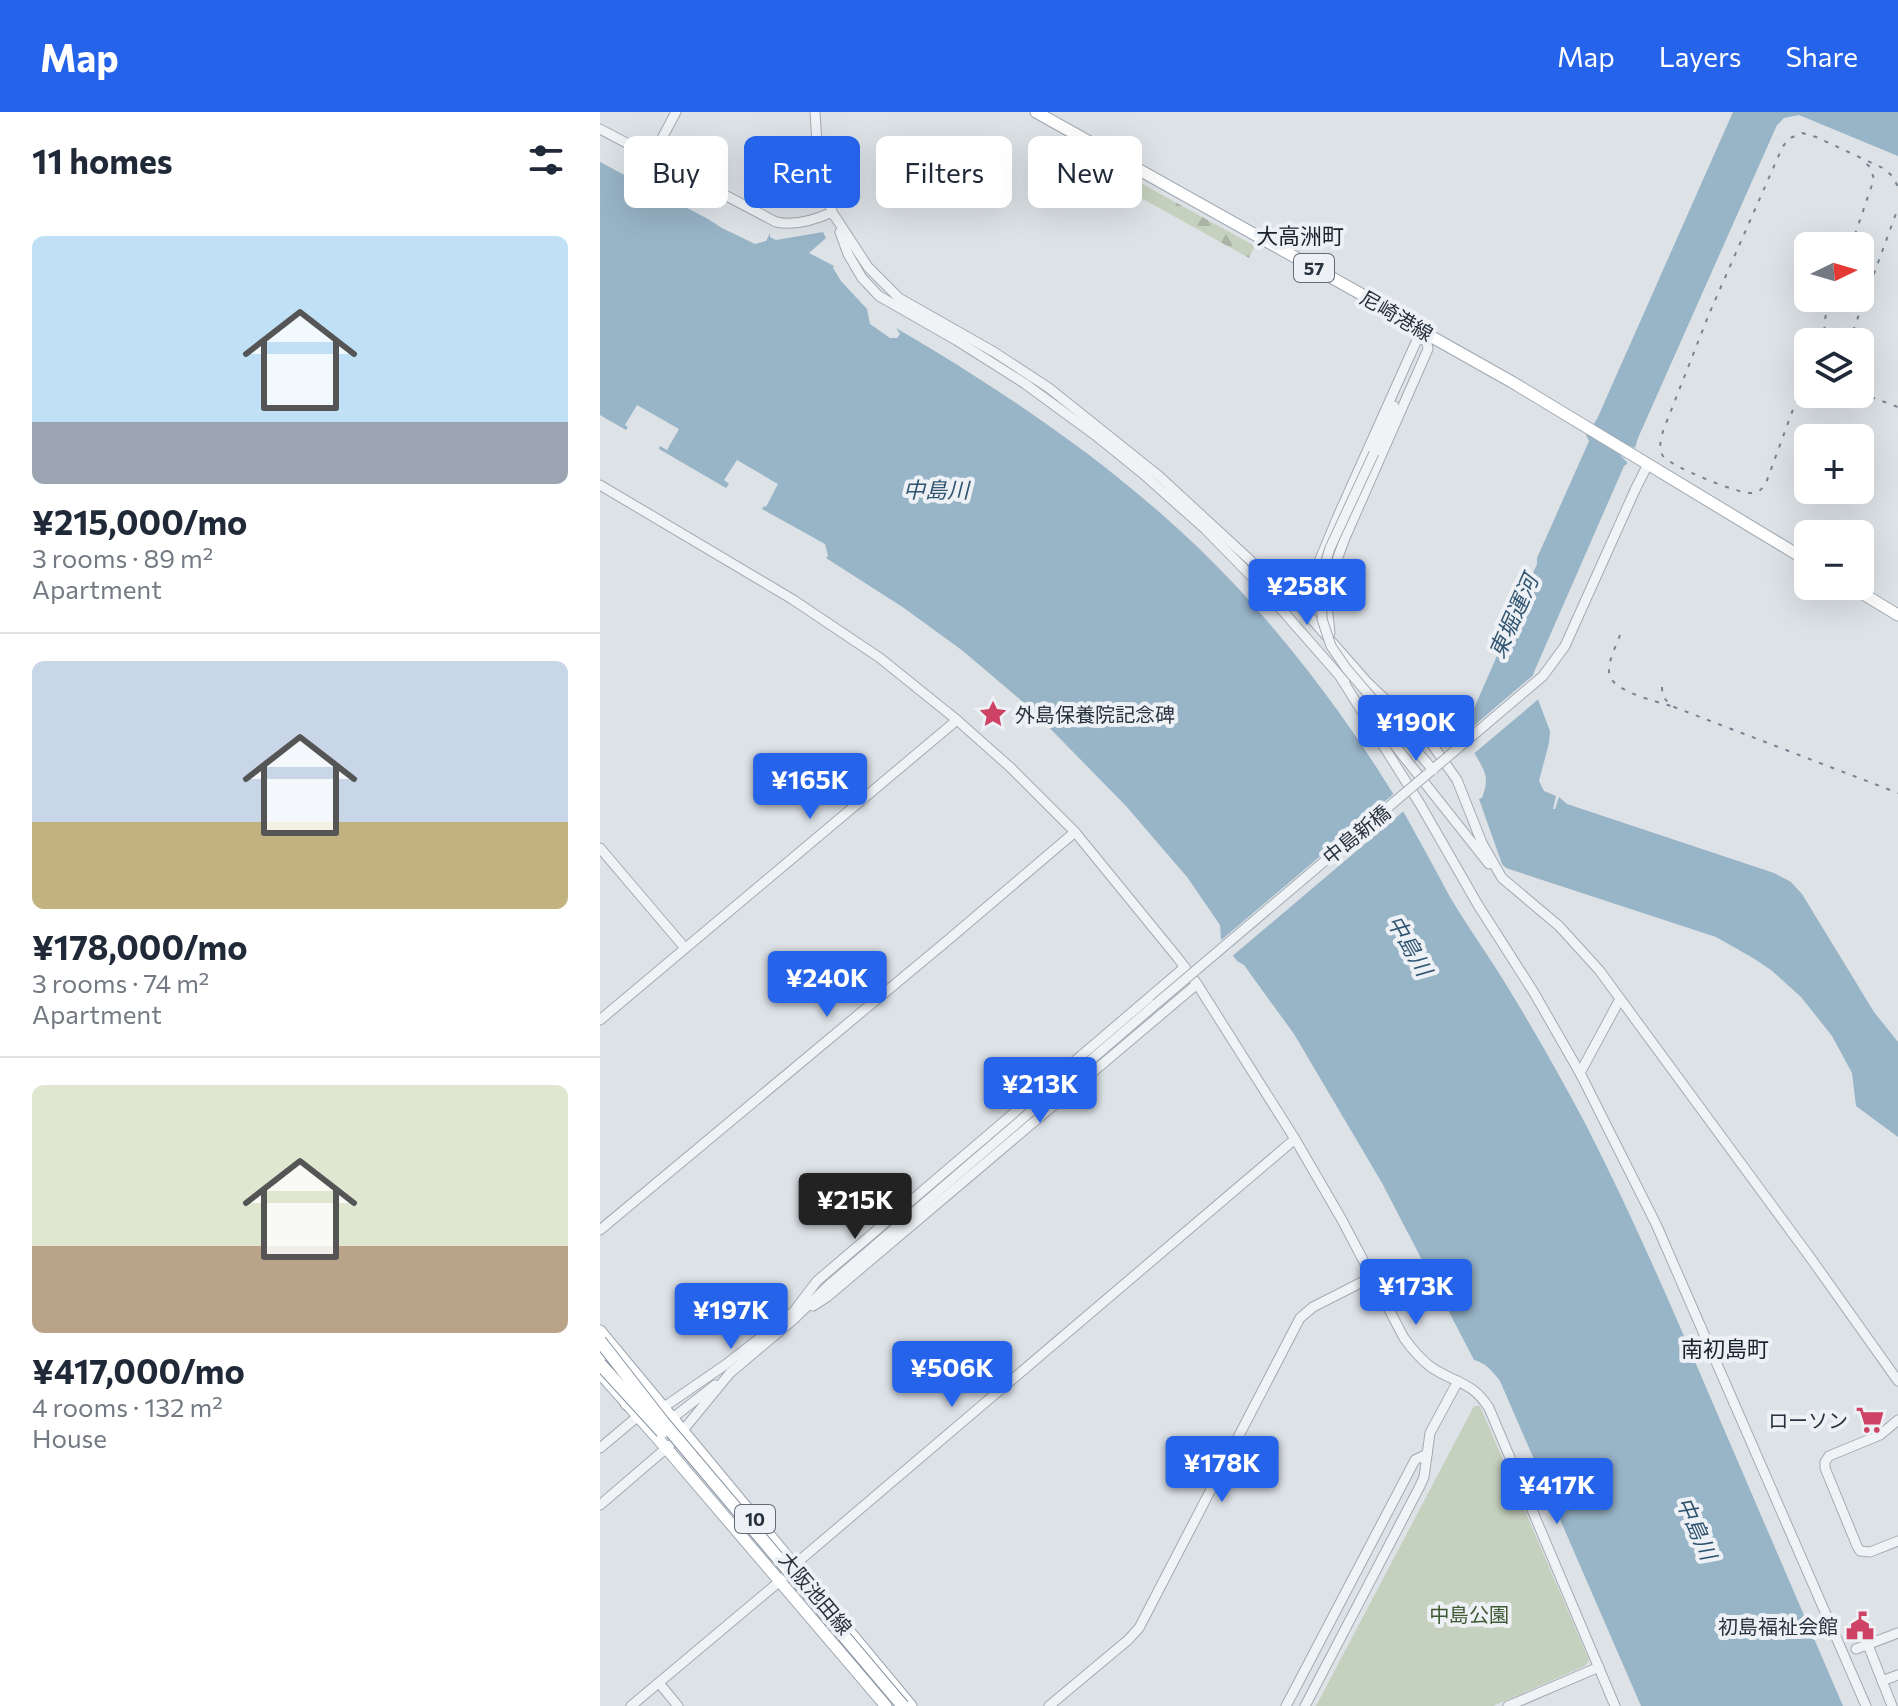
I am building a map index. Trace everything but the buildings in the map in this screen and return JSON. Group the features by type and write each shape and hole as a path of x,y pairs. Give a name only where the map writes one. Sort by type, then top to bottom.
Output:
{"highway":[{"path":"600,1341 663,1422 903,1706"},
{"path":"600,1354 612,1370 627,1404"},
{"path":"600,1364 659,1428 893,1706"}],"main road":[{"name":"尼崎港線","path":"1036,112 1393,312 1648,464"},
{"name":"57","path":"1648,464 1794,553"},
{"path":"1873,600 1898,615"},
{"name":"大阪池田線","path":"600,1331 911,1706"},
{"name":"大阪池田線","path":"600,1373 886,1706"}],"street":[{"path":"663,136 676,112"},
{"path":"815,112 818,155 832,212 848,254 862,278 879,296 1024,383 1095,435 1142,473 1229,553 1341,678 1476,850 1502,878 1577,944 1898,1381"},
{"path":"600,129 624,142"},
{"path":"728,197 776,222 816,219 832,212"},
{"path":"832,212 868,267 899,298 994,352 1049,388 1159,476 1302,608 1367,682 1443,758 1457,780 1482,843 1502,878"},
{"path":"1302,608 1311,580 1416,342 1425,333"},
{"path":"1425,333 1330,548 1321,587 1322,619 1331,646 1433,770"},
{"path":"1336,647 1329,627 1331,576 1428,349 1425,333"},
{"name":"中島新橋","path":"796,1313 1543,676 1565,646 1648,464"},
{"path":"600,485 792,599 880,658 1010,767 1075,832 1197,984 1295,1139 1412,1350 1430,1366 1478,1392 1489,1408 1615,1706"},
{"path":"1311,580 1308,605 1321,604 1328,592"},
{"path":"1341,678 1580,1073 1656,1224 1866,1706"},
{"path":"600,1020 957,720"},
{"path":"600,1230 1075,832"},
{"path":"600,848 685,948"},
{"path":"637,1417 646,1422 665,1422 730,1373 796,1313 817,1281 1185,967"},
{"path":"600,1448 637,1417 664,1407 796,1313 827,1297 1197,984"},
{"path":"1580,1073 1620,999"},
{"path":"631,1706 1295,1139"},
{"path":"1049,1706 1139,1628 1300,1318 1313,1307 1372,1277"},
{"path":"600,1505 667,1449 730,1373"},
{"path":"1305,1706 1420,1486 1430,1433 1458,1381"},
{"path":"1898,1420 1880,1435 1829,1456 1825,1468 1860,1551 1870,1552 1898,1541"},
{"path":"1286,1706 1415,1460 1427,1454"},
{"path":"1856,1649 1898,1633"},
{"path":"1868,1645 1892,1706"},
{"path":"1512,1705 1599,1667"},
{"path":"1882,1681 1898,1675"},
{"path":"659,1683 678,1706"}],"green space":[{"path":"1142,184 1255,246 1249,258 1142,198"},
{"name":"中島公園","path":"1474,1406 1480,1406 1589,1660 1585,1666 1493,1706 1316,1706"}],"water":[{"path":"1733,112 1898,112 1898,156 1799,115 1784,118 1777,125 1635,448 1626,444 1620,455 1627,464 1534,672 1531,681 1550,731 1539,781 1544,791 1556,796 1553,809 1559,797 1567,804 1774,873 1791,882 1802,894 1874,1012 1898,1042 1898,1137 1856,1106 1852,1073 1832,1036 1801,997 1771,970 1716,937 1506,868 1479,799 1486,785 1485,775 1465,729 1589,441 1586,435 1597,419"},
{"name":"中島川","path":"600,162 624,175 624,208 687,208 755,244 766,241 770,233 770,237 776,240 823,232 826,238 809,253 834,266 841,281 867,309 870,324 890,338 897,338 900,334 896,328 942,355 1076,445 1160,512 1237,587 1300,660 1357,738 1392,792 1450,897 1503,979 1586,1125 1668,1300 1843,1706 1641,1706 1500,1381 1485,1365 1474,1360 1382,1183 1294,1034 1221,939 1220,925 1187,877 1126,806 1030,708 963,651 904,608 826,558 825,544 762,509 778,484 737,460 724,480 729,484 726,488 659,449 660,446 667,450 679,429 637,405 625,425 628,427 626,430 600,415"}],"pier":[{"path":"1538,671 1535,684 1541,697 1471,756 1463,735"},
{"path":"1396,792 1406,809 1230,958 1219,942"}],"railway":[{"path":"1794,407 1766,483 1758,491 1744,492 1719,484 1668,461 1661,453 1663,431 1709,314 1788,139 1802,133 1816,137 1885,169 1898,187"},
{"path":"1856,232 1874,179 1870,167 1861,159"},
{"path":"1854,328 1898,208"},
{"path":"1825,328 1827,312"},
{"path":"1874,398 1898,407"},
{"path":"1620,635 1610,664 1612,679 1625,690 1671,706"},
{"path":"1662,687 1665,699 1674,707 1898,793"}],"place":[{"name":"外島保養院記念碑","path":"993,714"},
{"name":"ローソン","path":"1870,1420"},
{"name":"初島福祉会館","path":"1860,1626"}],"district":[{"name":"大高洲町","path":"1300,235"},
{"name":"南初島町","path":"1725,1348"}],"water label":[{"name":"東堀運河","path":"1513,616"}]}
